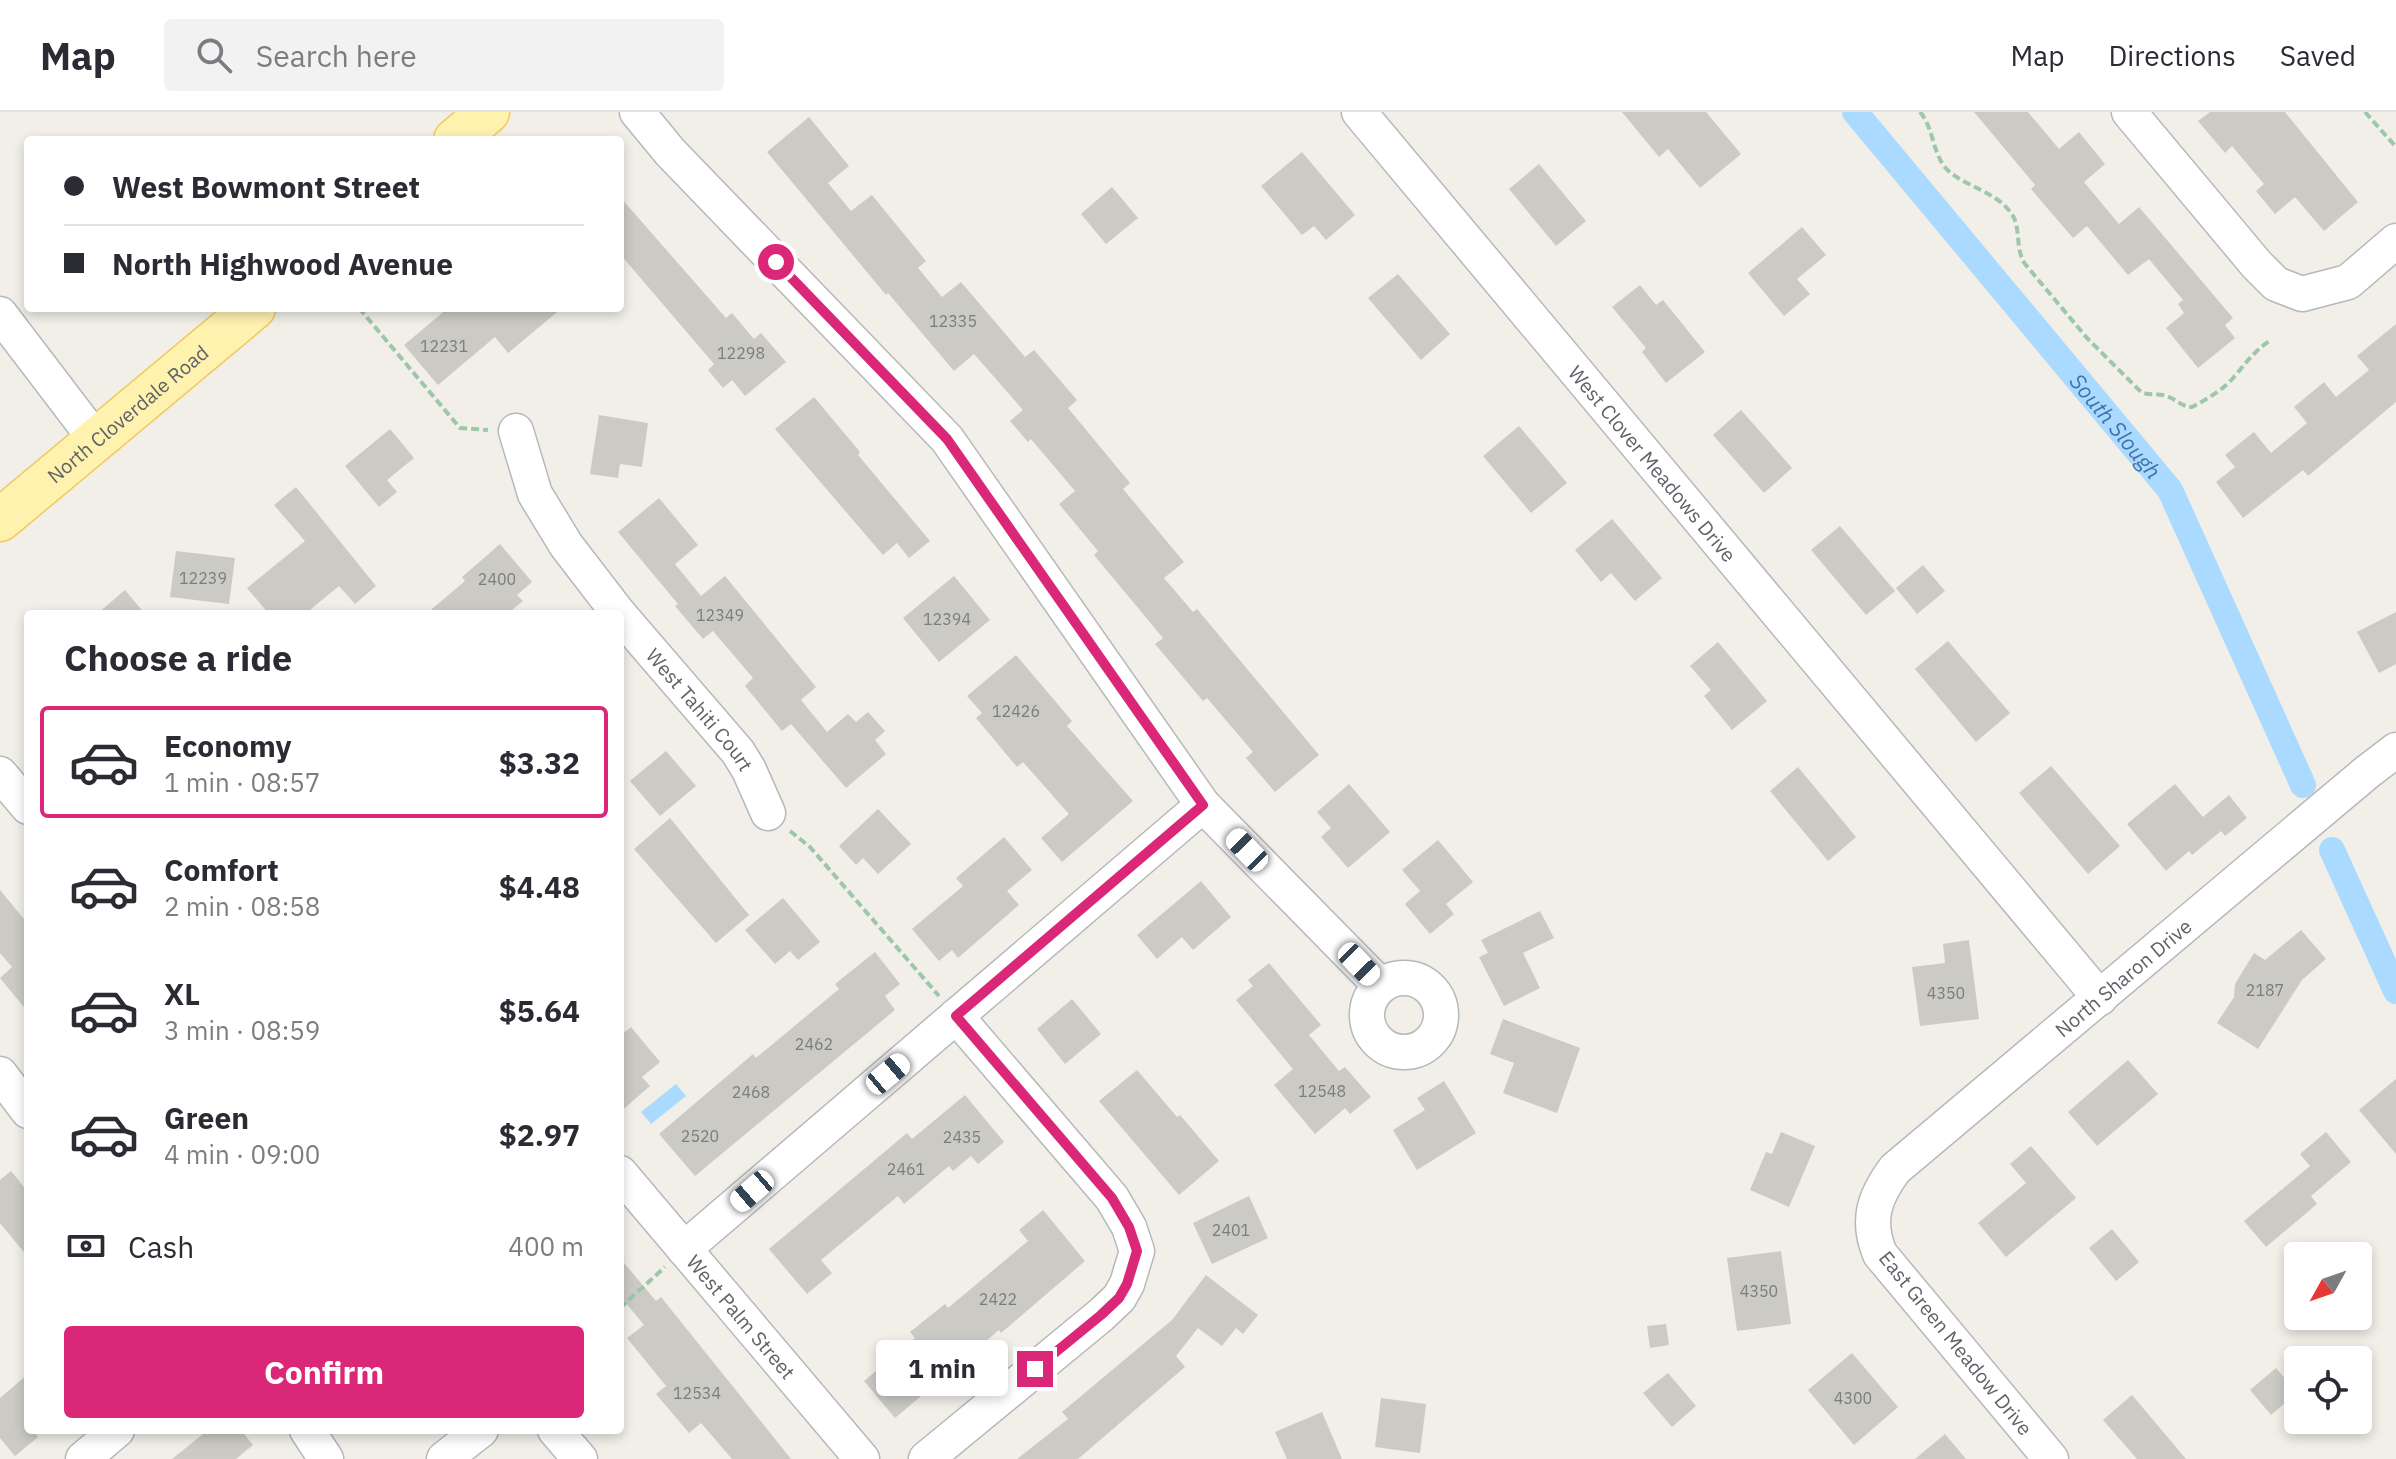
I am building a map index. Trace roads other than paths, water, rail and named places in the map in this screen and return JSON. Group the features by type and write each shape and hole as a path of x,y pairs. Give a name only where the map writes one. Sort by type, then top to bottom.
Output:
{"main road":[{"path":"460,136 488,112"},
{"name":"North Cloverdale Road","path":"0,520 249,312"}],"street":[{"path":"637,112 670,152 947,439 1203,805 1381,986"},
{"name":"West Clover Meadows Drive","path":"1359,112 2100,998"},
{"path":"2129,112 2276,284 2302,294 2348,282 2396,241"},
{"path":"0,314 96,440"},
{"name":"West Tahiti Court","path":"516,431 535,494 608,610"},
{"name":"West Tahiti Court","path":"624,627 738,752 768,813"},
{"name":"North Sharon Drive","path":"1872,1221 1880,1188 1895,1169 2396,750"},
{"path":"0,774 24,802"},
{"path":"684,1249 1203,805"},
{"path":"926,1459 1110,1307 1127,1284 1137,1251 1129,1227 1112,1198 956,1016"},
{"path":"0,1074 24,1106"},
{"name":"West Palm Street","path":"624,1178 862,1459"},
{"name":"East Green Meadow Drive","path":"1872,1221 1873,1237 1880,1254 2051,1459"},
{"path":"83,1459 112,1434"},
{"path":"310,1434 326,1459"},
{"path":"444,1459 476,1434"},
{"path":"558,1434 580,1459"}],"water":[{"path":"676,1084 686,1096 651,1124 641,1112"}],"waterway":[{"name":"South Slough","path":"1855,112 2170,490 2303,785"},
{"name":"South Slough","path":"2332,850 2396,991"}]}
